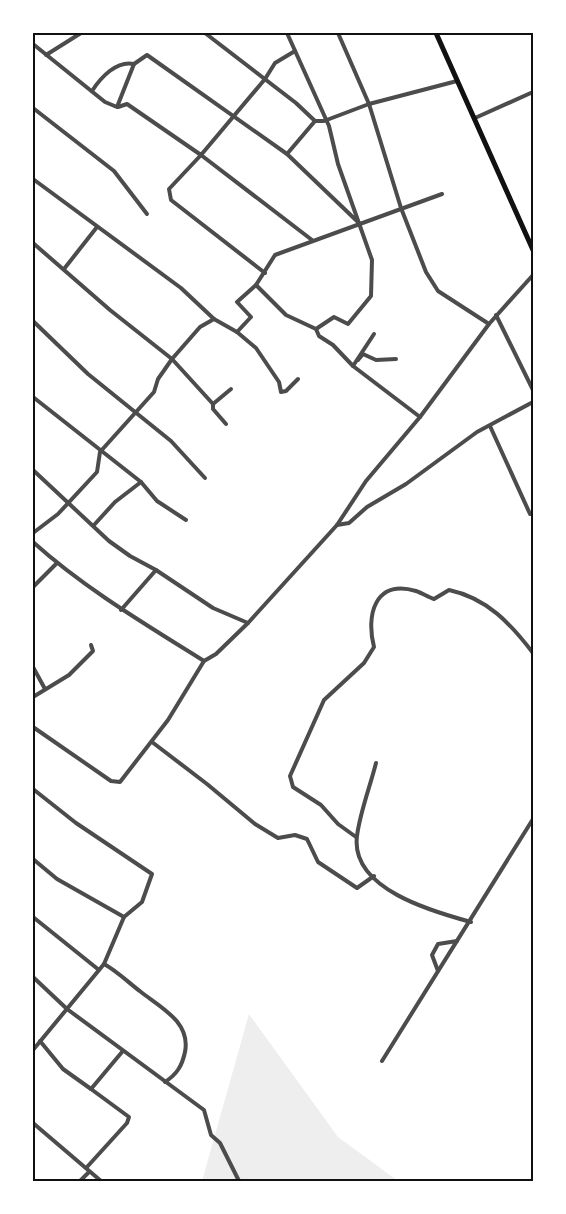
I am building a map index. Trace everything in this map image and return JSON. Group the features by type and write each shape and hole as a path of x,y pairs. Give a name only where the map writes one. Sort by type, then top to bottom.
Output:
{"main road":[{"path":"436,33 533,250"}],"street":[{"path":"46,55 81,33"},
{"path":"205,33 315,121 324,121 369,105 457,81"},
{"path":"287,33 334,143 338,164 372,260 372,296 348,324 334,318 315,329"},
{"path":"338,33 369,105 401,208 426,272 438,291 489,324"},
{"path":"33,44 92,91 117,107 127,104 201,155 312,240"},
{"path":"265,273 171,200 169,189 234,118 275,63 295,51"},
{"path":"117,107 134,64 147,56 287,154 359,223"},
{"path":"92,91 98,81 116,67 126,63 134,64"},
{"path":"475,118 533,92"},
{"path":"33,108 114,171 147,214"},
{"path":"287,154 315,121"},
{"path":"33,179 181,288 214,319 237,332 256,348 279,382 281,392 286,391 298,379"},
{"path":"237,332 250,317 237,302 256,285 275,255 442,194"},
{"path":"64,269 97,227"},
{"path":"33,243 110,310 172,359 213,404 213,409 226,424"},
{"path":"33,727 116,782 120,782 188,691 204,661 216,654 248,623 337,525 366,481 420,417 496,315 533,275"},
{"path":"256,285 286,315 315,329 353,366 420,417"},
{"path":"496,315 533,390"},
{"path":"33,533 57,514 97,472 100,452 154,392 158,379 172,359 200,327 214,319"},
{"path":"34,322 135,415 171,441 205,478"},
{"path":"358,360 374,334"},
{"path":"353,366 363,354 376,360 396,359"},
{"path":"213,404 231,389"},
{"path":"33,396 100,452 141,482 157,501 186,520"},
{"path":"337,525 349,523 367,507 406,484 424,468 490,425 533,402"},
{"path":"490,425 530,514 533,513"},
{"path":"33,470 130,556 156,570 213,609 248,623"},
{"path":"94,525 115,502 141,482"},
{"path":"33,542 57,563 121,610 204,661"},
{"path":"33,586 57,563"},
{"path":"121,610 156,570"},
{"path":"356,837 338,824 321,805 293,787 290,776 324,700 364,663 374,647 370,624 377,600 384,594 398,590 416,591 434,599 450,590 467,594 502,615 533,653"},
{"path":"33,697 69,675 93,651 91,645"},
{"path":"33,667 45,689"},
{"path":"152,742 255,824 278,838 295,836 307,839 318,862 357,888 374,876"},
{"path":"376,764 356,837 362,861 387,890 424,909 471,922"},
{"path":"33,789 85,830 152,874 142,902 124,917 104,964 34,1048"},
{"path":"382,1061 438,970 471,922 533,819"},
{"path":"33,859 57,879 124,917"},
{"path":"33,917 99,970"},
{"path":"438,970 432,955 438,944 457,941"},
{"path":"104,964 164,1008 178,1022 185,1035 181,1067 165,1082"},
{"path":"33,976 67,1009 122,1052 204,1110 211,1135 220,1143 239,1181"},
{"path":"40,1041 63,1069 129,1117 127,1123 80,1181"},
{"path":"91,1089 122,1052"},
{"path":"33,1123 101,1181"}],"shaded area":[{"path":"249,1014 338,1137 398,1181 202,1181"}]}
